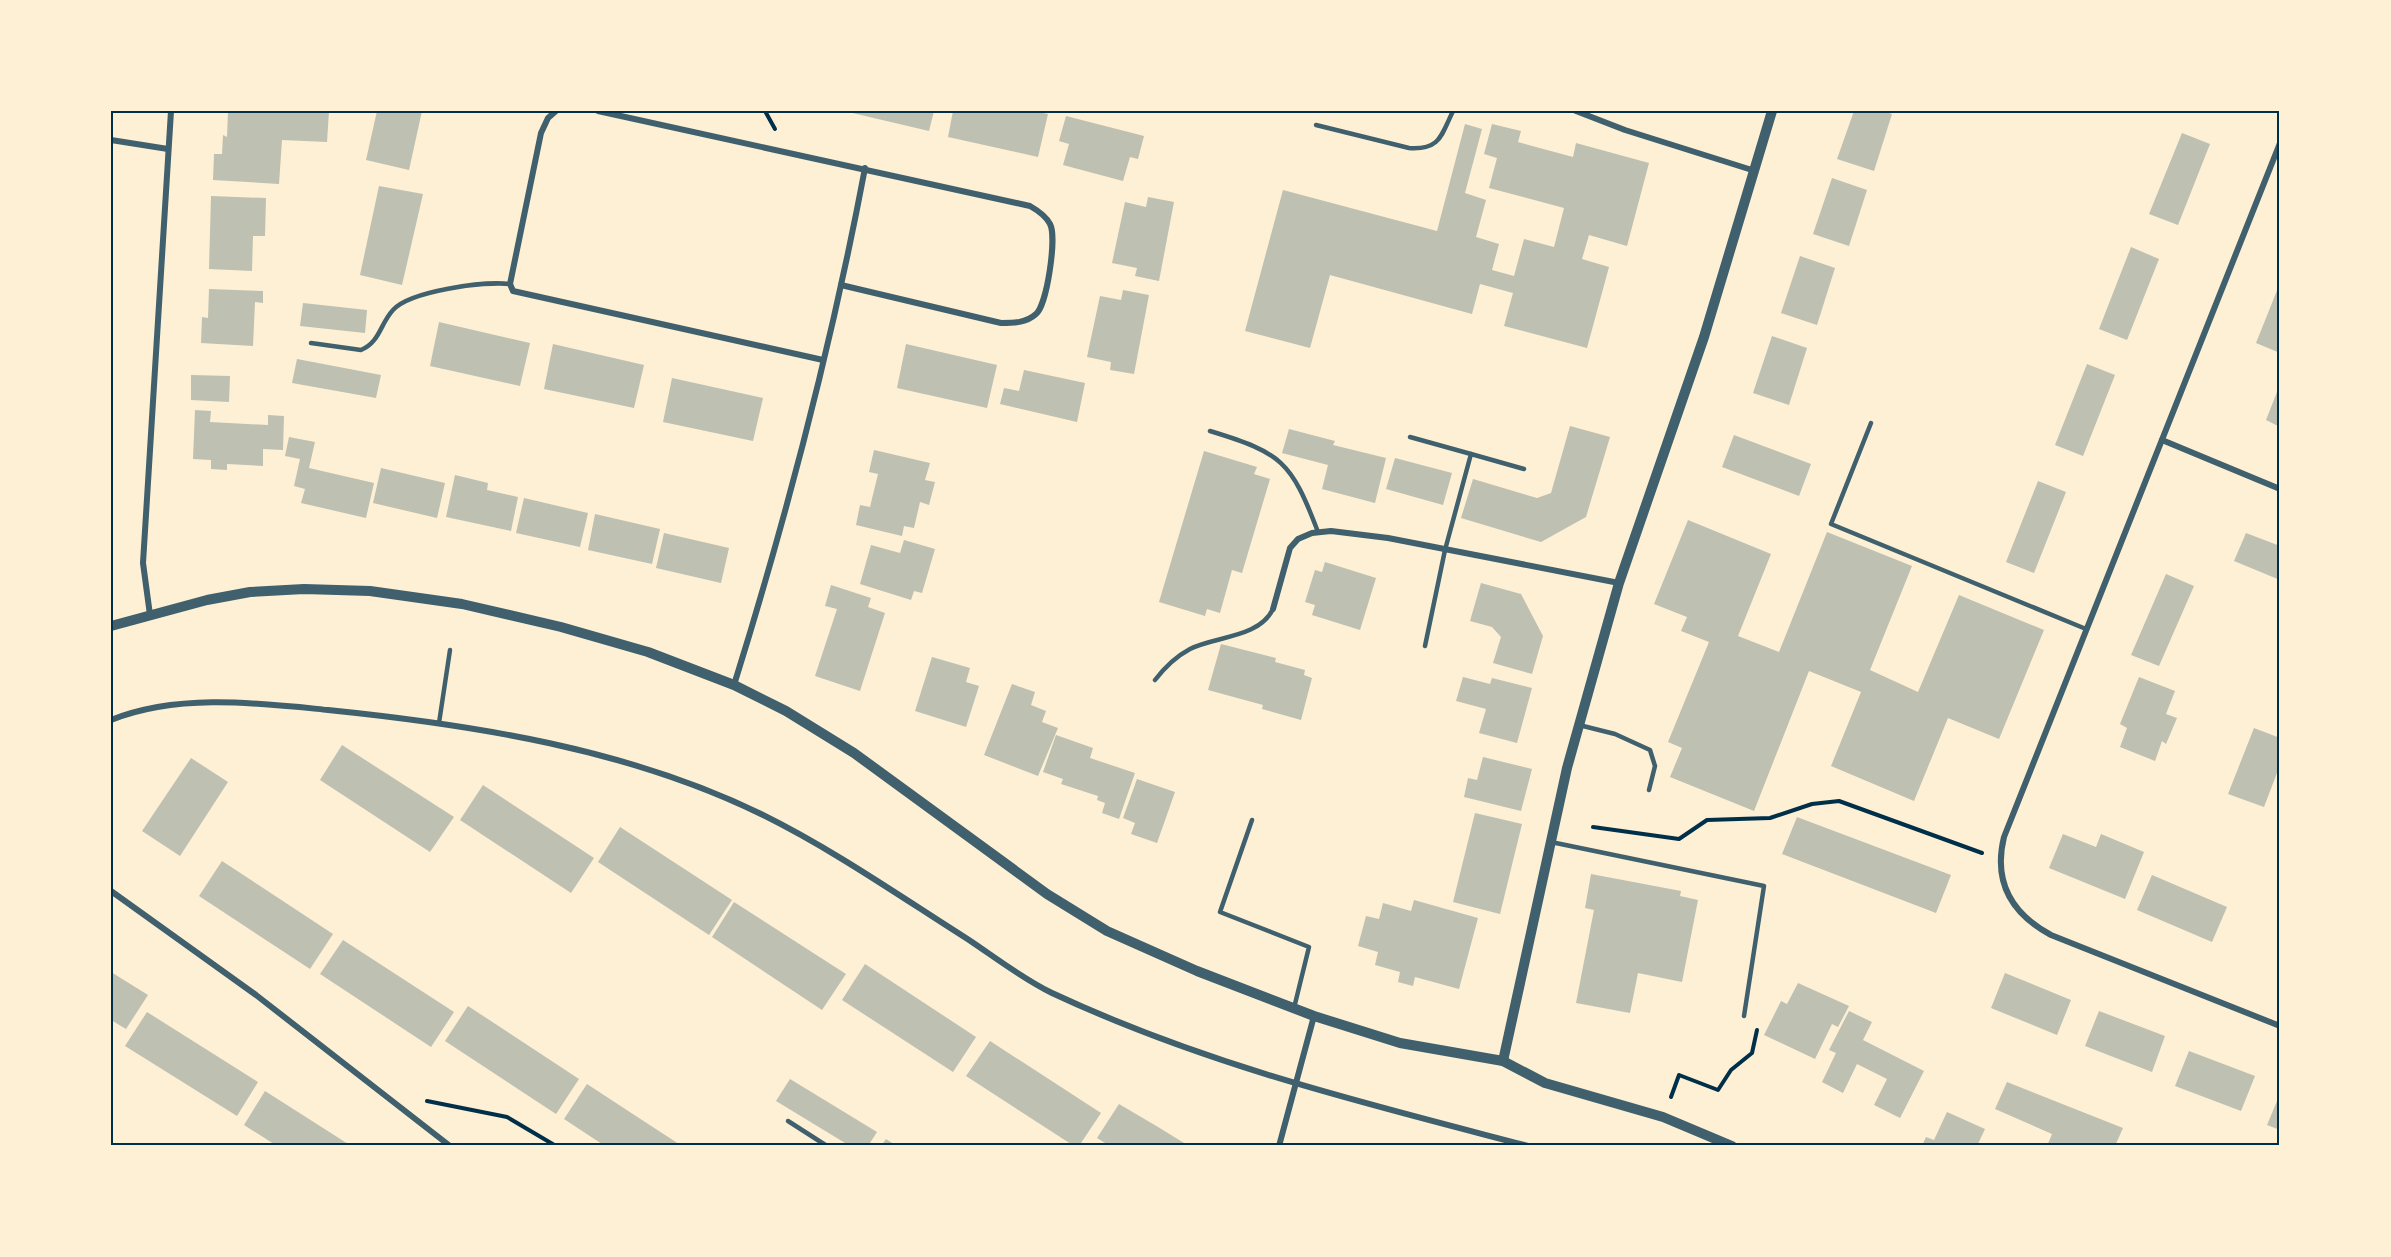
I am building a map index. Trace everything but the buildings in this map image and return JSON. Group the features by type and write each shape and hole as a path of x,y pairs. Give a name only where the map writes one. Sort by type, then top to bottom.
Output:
{"street":[{"path":"150,615 142,563 171,111"},
{"path":"556,111 548,118 541,133 510,284 513,291 823,360"},
{"path":"598,111 1030,206 1040,212 1050,224 1053,237 1044,298 1038,313 1023,322 1001,323 841,285"},
{"path":"1576,111 1625,130 1752,170"},
{"path":"1503,1061 1579,725 1619,583 1704,337 1752,170 1772,111"},
{"path":"111,140 168,149"},
{"path":"2280,143 2004,837 2000,858 2008,894 2019,913 2030,924 2051,935 2280,1026"},
{"path":"734,685 774,556 841,285 865,168"},
{"path":"2162,440 2280,489"},
{"path":"1273,609 1290,548 1298,539 1318,532 1354,532 1619,583"},
{"path":"111,626 207,600 270,591 315,589 417,596 561,627 648,652 734,685 786,711 854,753 1047,894 1107,931 1197,971 1314,1016 1400,1042 1503,1061 1545,1083 1663,1117 1732,1146"},
{"path":"111,720 156,706 270,704 439,723 535,741 635,766 760,814 850,864 1047,990 1190,1051 1297,1086 1527,1146"},
{"path":"111,891 256,995 450,1146"},
{"path":"1279,1146 1314,1016"}],"lane":[{"path":"1316,125 1409,148 1425,149 1434,145 1440,138 1453,111"},
{"path":"311,344 361,350 376,339 386,319 404,301 475,283 510,284"},
{"path":"1871,423 1831,524 2086,629"},
{"path":"1210,431 1258,446 1282,463 1300,489 1318,532"},
{"path":"1410,437 1524,469"},
{"path":"1425,646 1445,550 1471,454"},
{"path":"1155,680 1171,661 1191,648 1250,630 1269,618 1273,609"},
{"path":"439,723 450,650"},
{"path":"1579,725 1615,734 1650,750 1655,766 1649,790"},
{"path":"1252,820 1220,912 1309,947 1293,1008"},
{"path":"1551,842 1764,886 1744,1016"},
{"path":"788,1120 827,1146"}],"path":[{"path":"1593,827 1679,839 1707,820 1770,818 1812,804 1839,801 2000,858"},
{"path":"1663,1117 1679,1076 1718,1090 1731,1070 1750,1056 1757,1030 1744,1016"},
{"path":"397,1105 420,1100 507,1117 556,1146"}]}
